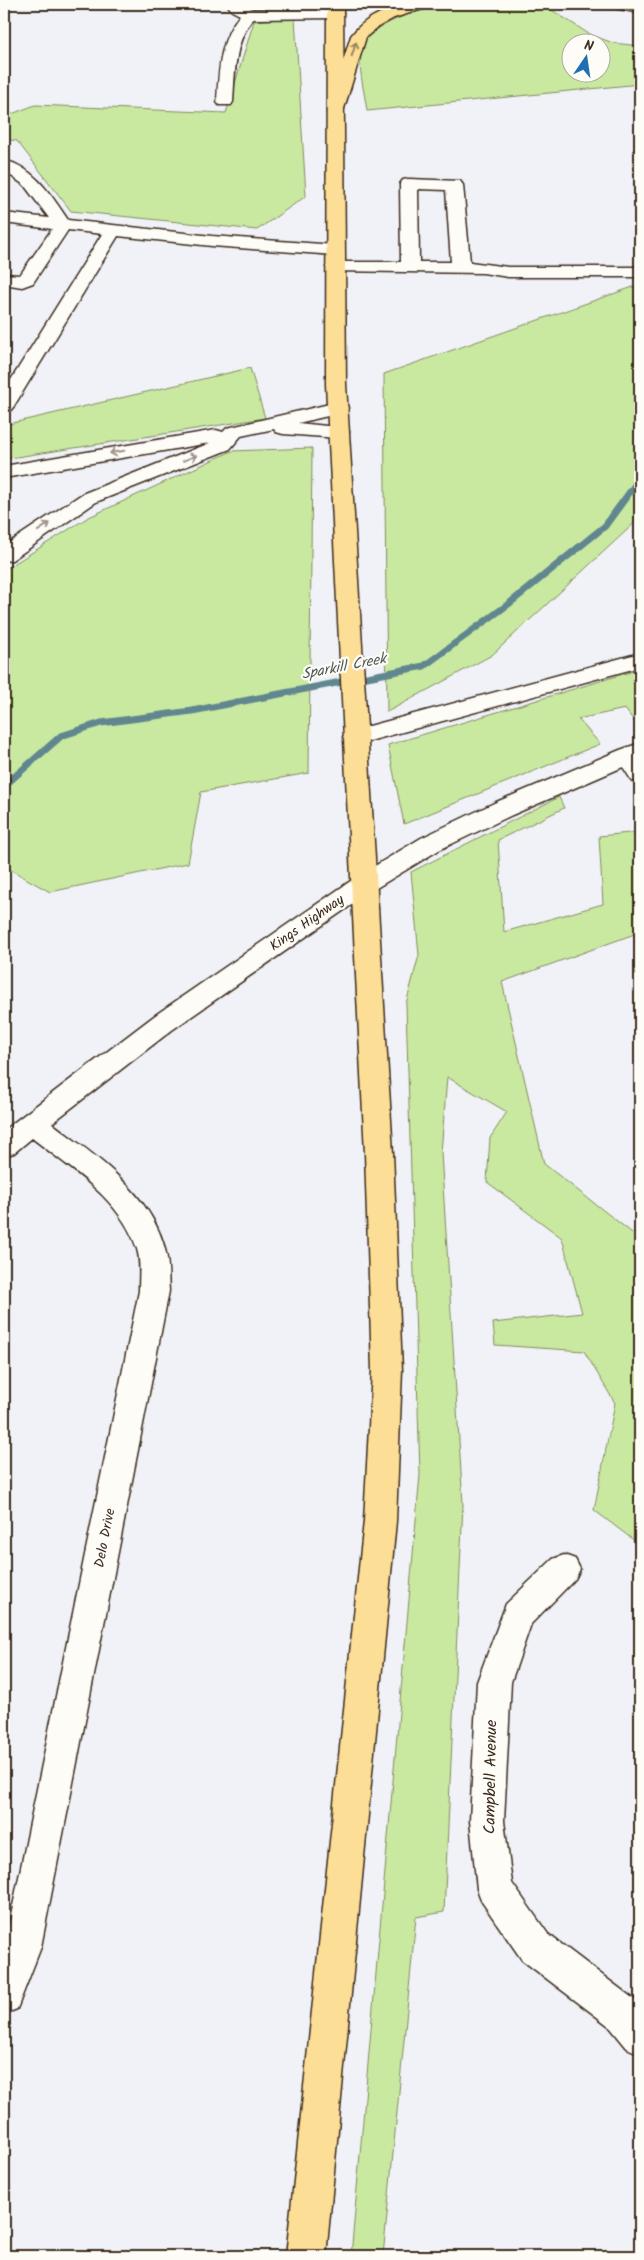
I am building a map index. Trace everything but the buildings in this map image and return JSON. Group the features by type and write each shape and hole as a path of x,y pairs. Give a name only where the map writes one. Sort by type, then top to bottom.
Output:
{"main road":[{"path":"335,112 359,36 366,28 382,19 424,4"},
{"path":"614,4 640,8"},
{"path":"306,2256 384,1471 387,1325 338,420 335,259 335,8"}],"street":[{"path":"235,4 237,8 249,14 335,8"},
{"path":"225,102 230,54 235,34 240,22 249,14"},
{"path":"4,165 15,168 40,191 63,225"},
{"path":"410,267 409,184 454,185 462,268"},
{"path":"6,221 63,225 212,241 335,259 410,267 462,268 508,272 640,272"},
{"path":"4,279 22,281 27,279 63,225"},
{"path":"4,406 11,382 114,230"},
{"path":"4,472 234,432 338,420"},
{"path":"4,555 90,498 223,445 234,432"},
{"path":"355,737 640,660"},
{"name":"Kings Highway","path":"4,1145 163,1023 364,884 430,844 504,809 636,760"},
{"name":"Delo Drive","path":"4,1996 23,1947 154,1291 152,1250 135,1213 102,1179 32,1124"},
{"name":"Campbell Avenue","path":"564,1568 518,1615 494,1682 487,1821 495,1889 535,1947 622,2014 640,2035"}],"green space":[{"path":"466,4 544,5 586,32 562,32 562,82 612,82 612,43 640,46 640,84 367,111 360,69 360,52 368,36 384,25 418,11 434,7"},
{"path":"295,18 306,196 257,230 71,211 17,141 4,139 4,117 35,105 226,113 254,21"},
{"path":"633,287 640,287 640,518 492,655 387,712 384,374"},
{"path":"250,368 265,418 4,459 4,425"},
{"path":"312,448 309,773 201,792 188,863 50,892 4,866 4,570 87,518 232,451"},
{"path":"640,669 640,729 625,709 578,719 600,744 404,824 388,745"},
{"path":"559,797 564,808 498,840 504,932 603,904 599,836 640,832 640,932 502,982 544,1164 640,1239 640,1545 594,1510 615,1403 584,1351 495,1345 493,1323 582,1313 562,1238 487,1182 490,1138 507,1112 447,1077 441,1153 463,1504 444,1912 416,1917 383,2256 351,2256 420,1475 406,1004 419,955 411,872"}],"waterway":[{"name":"Sparkill Creek","path":"4,786 61,736 101,723 192,711 424,666 510,603 605,526 640,478"}]}
